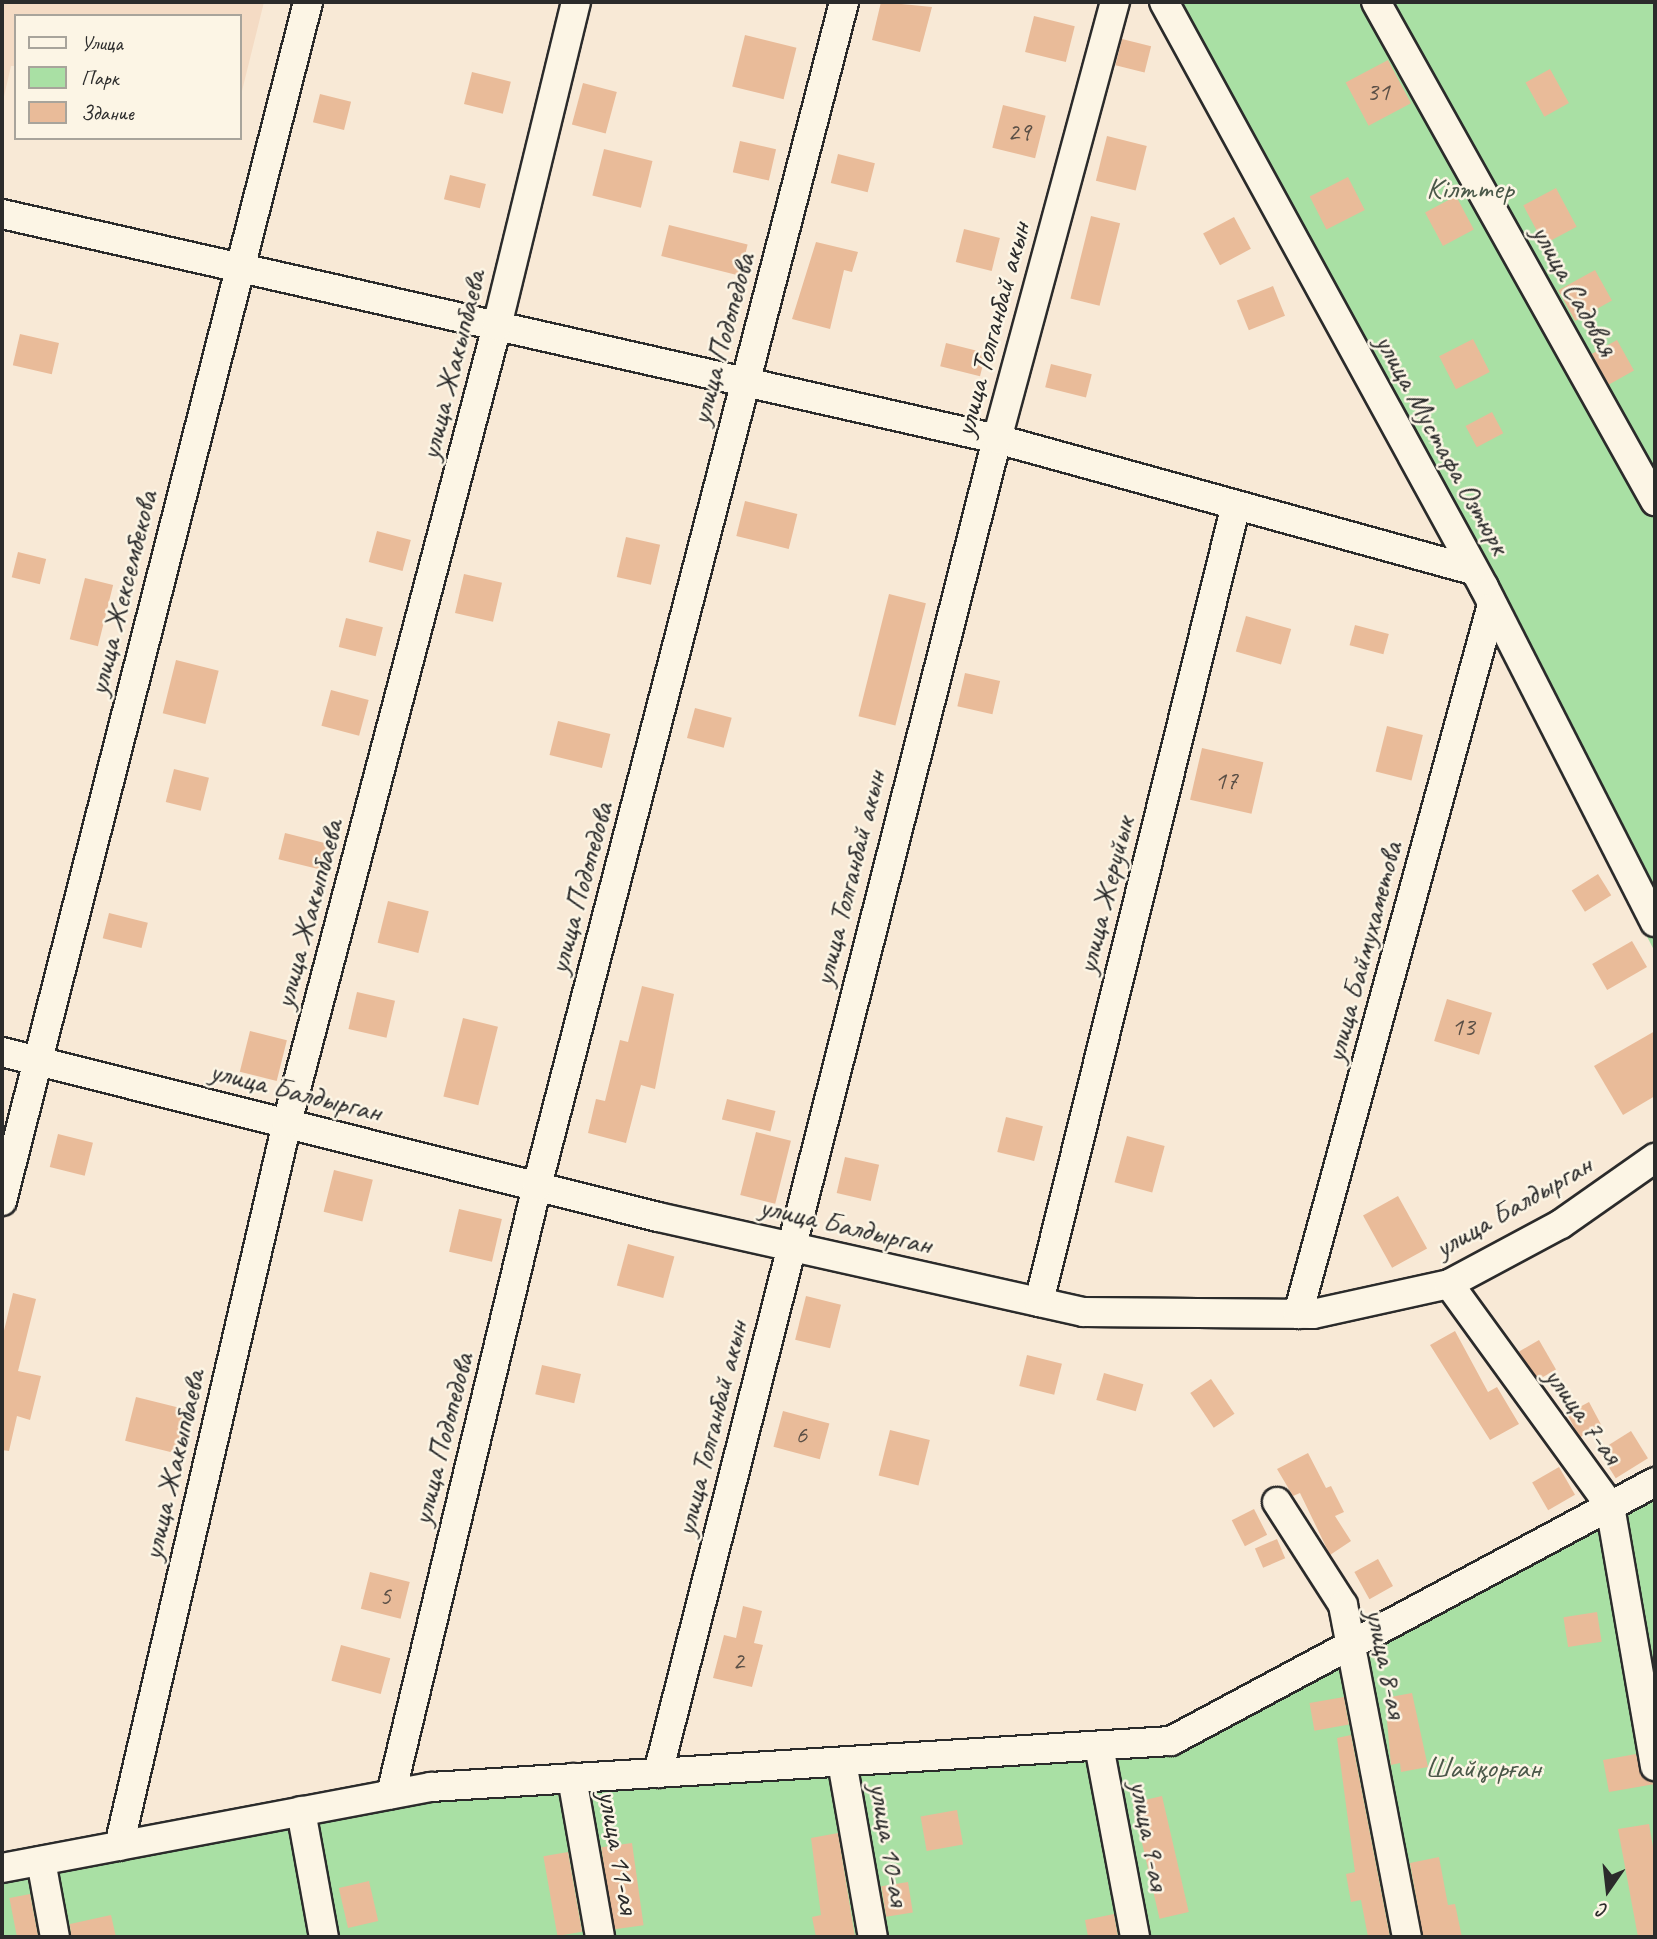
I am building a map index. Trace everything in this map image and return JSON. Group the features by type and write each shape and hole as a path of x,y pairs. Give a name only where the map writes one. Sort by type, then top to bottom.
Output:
{"street":[{"name":"улица Жексембекова","path":"2,1201 35,1060 308,2"},
{"name":"улица Жакыпбаева","path":"119,1846 287,1123 497,326 576,2"},
{"name":"улица Подопедова","path":"391,1794 537,1186 845,2"},
{"name":"улица Толганбай акын","path":"658,1773 997,439 1115,2"},
{"name":"улица Мустафа Озтюрк","path":"1164,2 1472,570 1655,922"},
{"name":"улица Садовая","path":"1376,2 1655,500"},
{"path":"2,214 240,265 997,439 1472,570"},
{"name":"улица Жеруйык","path":"1039,1302 1236,505"},
{"name":"улица Баймухаметова","path":"1298,1314 1492,608"},
{"name":"улица Балдырган","path":"2,1052 537,1186 791,1247 1083,1312 1298,1314 1448,1284 1561,1224 1655,1158"},
{"name":"улица 7-ая","path":"1448,1284 1610,1506 1655,1766"},
{"path":"2,1868 391,1794 572,1778 1171,1741 1655,1482"},
{"name":"улица 8-ая","path":"1277,1502 1343,1605 1407,1937"},
{"name":"улица 9-ая","path":"1099,1746 1135,1937"},
{"name":"улица 10-ая","path":"842,1762 873,1937"},
{"name":"улица 11-ая","path":"572,1778 600,1937"},
{"path":"301,1811 324,1937"},
{"path":"41,1861 55,1937"}],"shaded area":[{"path":"2,2 264,2 242,91 242,14 14,14 14,66 11,66 2,105"}],"green space":[{"name":"Кілттер","path":"1164,2 1655,2 1655,952"},
{"name":"Шайқорған","path":"1655,1488 1655,1937 2,1937 2,1861 411,1776 1157,1739"}],"building":[{"path":"881,2 932,7 920,52 872,40"},
{"path":"1034,16 1075,26 1066,62 1025,52"},
{"path":"745,35 796,48 784,99 732,86"},
{"path":"1122,39 1151,46 1145,72 1115,65"},
{"path":"1388,60 1411,103 1369,126 1346,83"},
{"path":"1550,69 1569,103 1544,117 1526,83"},
{"path":"472,72 511,82 503,114 464,104"},
{"path":"583,83 617,92 606,134 572,125"},
{"path":"320,94 351,102 344,130 313,122"},
{"path":"1003,105 1046,116 1035,158 992,148"},
{"path":"1107,136 1147,146 1136,191 1096,181"},
{"path":"740,141 776,149 769,181 733,172"},
{"path":"604,149 653,161 641,208 592,196"},
{"path":"838,154 875,163 868,192 831,183"},
{"path":"450,175 486,184 480,208 444,199"},
{"path":"1348,177 1365,210 1326,229 1310,197"},
{"path":"1556,188 1577,227 1544,244 1523,205"},
{"path":"1456,196 1474,230 1443,246 1425,212"},
{"path":"1091,216 1120,223 1100,306 1070,298"},
{"path":"1234,217 1251,249 1220,265 1203,233"},
{"path":"669,225 748,245 740,276 661,256"},
{"path":"964,229 1000,238 992,271 956,262"},
{"path":"816,242 858,252 852,272 844,270 830,329 792,319"},
{"path":"1595,270 1612,301 1575,321 1558,290"},
{"path":"1273,286 1285,316 1249,330 1237,301"},
{"path":"20,334 59,343 52,374 13,365"},
{"path":"1473,339 1490,372 1456,389 1439,356"},
{"path":"1617,340 1634,371 1609,385 1592,354"},
{"path":"946,343 986,353 980,376 940,366"},
{"path":"1051,364 1092,374 1086,397 1045,387"},
{"path":"1492,412 1503,433 1477,447 1466,426"},
{"path":"745,501 797,514 789,549 736,536"},
{"path":"377,531 411,540 403,571 369,562"},
{"path":"626,537 660,545 651,585 617,577"},
{"path":"18,552 46,559 40,584 12,577"},
{"path":"464,574 502,583 493,622 455,613"},
{"path":"85,578 113,585 98,646 70,639"},
{"path":"889,594 926,603 895,725 859,716"},
{"path":"1246,616 1291,629 1281,665 1236,652"},
{"path":"346,618 383,627 376,656 339,647"},
{"path":"1355,625 1389,634 1383,654 1350,645"},
{"path":"176,660 219,671 205,724 163,713"},
{"path":"965,673 1000,681 992,714 957,706"},
{"path":"331,690 369,700 359,736 321,726"},
{"path":"695,708 732,718 724,748 687,738"},
{"path":"558,721 610,734 602,768 550,755"},
{"path":"1387,726 1423,735 1412,781 1376,772"},
{"path":"1202,748 1263,762 1251,814 1190,800"},
{"path":"174,769 209,778 201,811 166,802"},
{"path":"285,833 329,844 322,870 278,859"},
{"path":"1598,874 1611,895 1585,912 1572,890"},
{"path":"388,901 429,911 418,953 378,943"},
{"path":"109,913 148,923 142,948 103,938"},
{"path":"1632,941 1647,967 1607,990 1592,964"},
{"path":"642,986 674,994 655,1089 641,1085 626,1143 588,1133 596,1099 605,1101 620,1040 628,1042"},
{"path":"357,992 395,1001 386,1038 348,1029"},
{"path":"1447,999 1492,1013 1479,1055 1434,1041"},
{"path":"463,1018 498,1027 478,1105 443,1097"},
{"path":"250,1031 287,1040 277,1081 240,1072"},
{"path":"1655,1031 1655,1096 1623,1115 1594,1066"},
{"path":"727,1099 776,1111 770,1131 722,1119"},
{"path":"1006,1117 1043,1126 1034,1161 997,1152"},
{"path":"756,1132 791,1141 775,1204 740,1195"},
{"path":"58,1134 93,1143 85,1176 50,1167"},
{"path":"1127,1136 1165,1146 1152,1192 1115,1182"},
{"path":"845,1157 879,1165 871,1201 837,1193"},
{"path":"334,1170 373,1180 362,1221 324,1212"},
{"path":"1398,1196 1427,1248 1392,1268 1363,1215"},
{"path":"459,1209 502,1219 492,1262 449,1252"},
{"path":"628,1244 674,1256 663,1298 617,1286"},
{"path":"13,1293 36,1299 18,1371 41,1376 30,1420 17,1416 9,1451 2,1450 2,1339"},
{"path":"806,1296 841,1305 830,1348 795,1340"},
{"path":"1455,1331 1488,1392 1497,1387 1519,1424 1490,1440 1430,1345"},
{"path":"1539,1340 1556,1369 1536,1381 1519,1352"},
{"path":"1027,1355 1062,1364 1054,1395 1019,1386"},
{"path":"542,1365 581,1374 574,1403 535,1394"},
{"path":"1104,1373 1143,1384 1136,1411 1096,1400"},
{"path":"1211,1379 1234,1414 1214,1428 1190,1393"},
{"path":"136,1397 190,1411 179,1454 125,1441"},
{"path":"1589,1402 1602,1426 1580,1438 1567,1414"},
{"path":"783,1411 829,1423 820,1459 773,1447"},
{"path":"890,1430 930,1440 918,1486 879,1476"},
{"path":"1631,1431 1648,1458 1616,1478 1599,1451"},
{"path":"1308,1453 1326,1488 1331,1486 1344,1512 1335,1516 1351,1541 1330,1555 1300,1493 1293,1496 1277,1469"},
{"path":"1559,1467 1575,1495 1548,1510 1532,1482"},
{"path":"1254,1509 1267,1535 1245,1546 1232,1520"},
{"path":"1277,1539 1285,1558 1263,1568 1255,1548"},
{"path":"1378,1559 1393,1586 1369,1599 1354,1572"},
{"path":"370,1572 410,1582 401,1619 361,1609"},
{"path":"743,1606 762,1611 754,1643 763,1645 752,1687 713,1678 724,1635 736,1638"},
{"path":"1597,1612 1602,1642 1568,1647 1563,1617"},
{"path":"341,1645 390,1658 381,1694 331,1681"},
{"path":"1412,1693 1428,1767 1401,1772 1400,1763 1391,1765 1385,1698"},
{"path":"1344,1697 1349,1725 1314,1731 1310,1703"},
{"path":"1351,1735 1390,1937 1368,1937 1361,1900 1351,1902 1346,1874 1355,1872 1337,1738"},
{"path":"1636,1754 1642,1776 1655,1784 1609,1792 1603,1760"},
{"path":"1162,1796 1189,1912 1160,1919 1133,1803"},
{"path":"957,1810 963,1844 927,1851 921,1816"},
{"path":"1649,1824 1655,1858 1655,1937 1638,1937 1618,1829"},
{"path":"838,1833 855,1937 816,1937 812,1917 821,1915 811,1838"},
{"path":"632,1843 644,1925 613,1930 601,1847"},
{"path":"568,1852 582,1932 557,1936 543,1856"},
{"path":"1439,1857 1448,1905 1455,1904 1462,1937 1423,1937 1410,1863"},
{"path":"369,1881 378,1921 348,1928 339,1888"},
{"path":"908,1882 913,1913 886,1917 881,1886"},
{"path":"30,1894 38,1937 17,1937 9,1898"},
{"path":"1114,1914 1118,1937 1088,1937 1085,1920"},
{"path":"111,1915 116,1937 71,1937 70,1924"}]}
